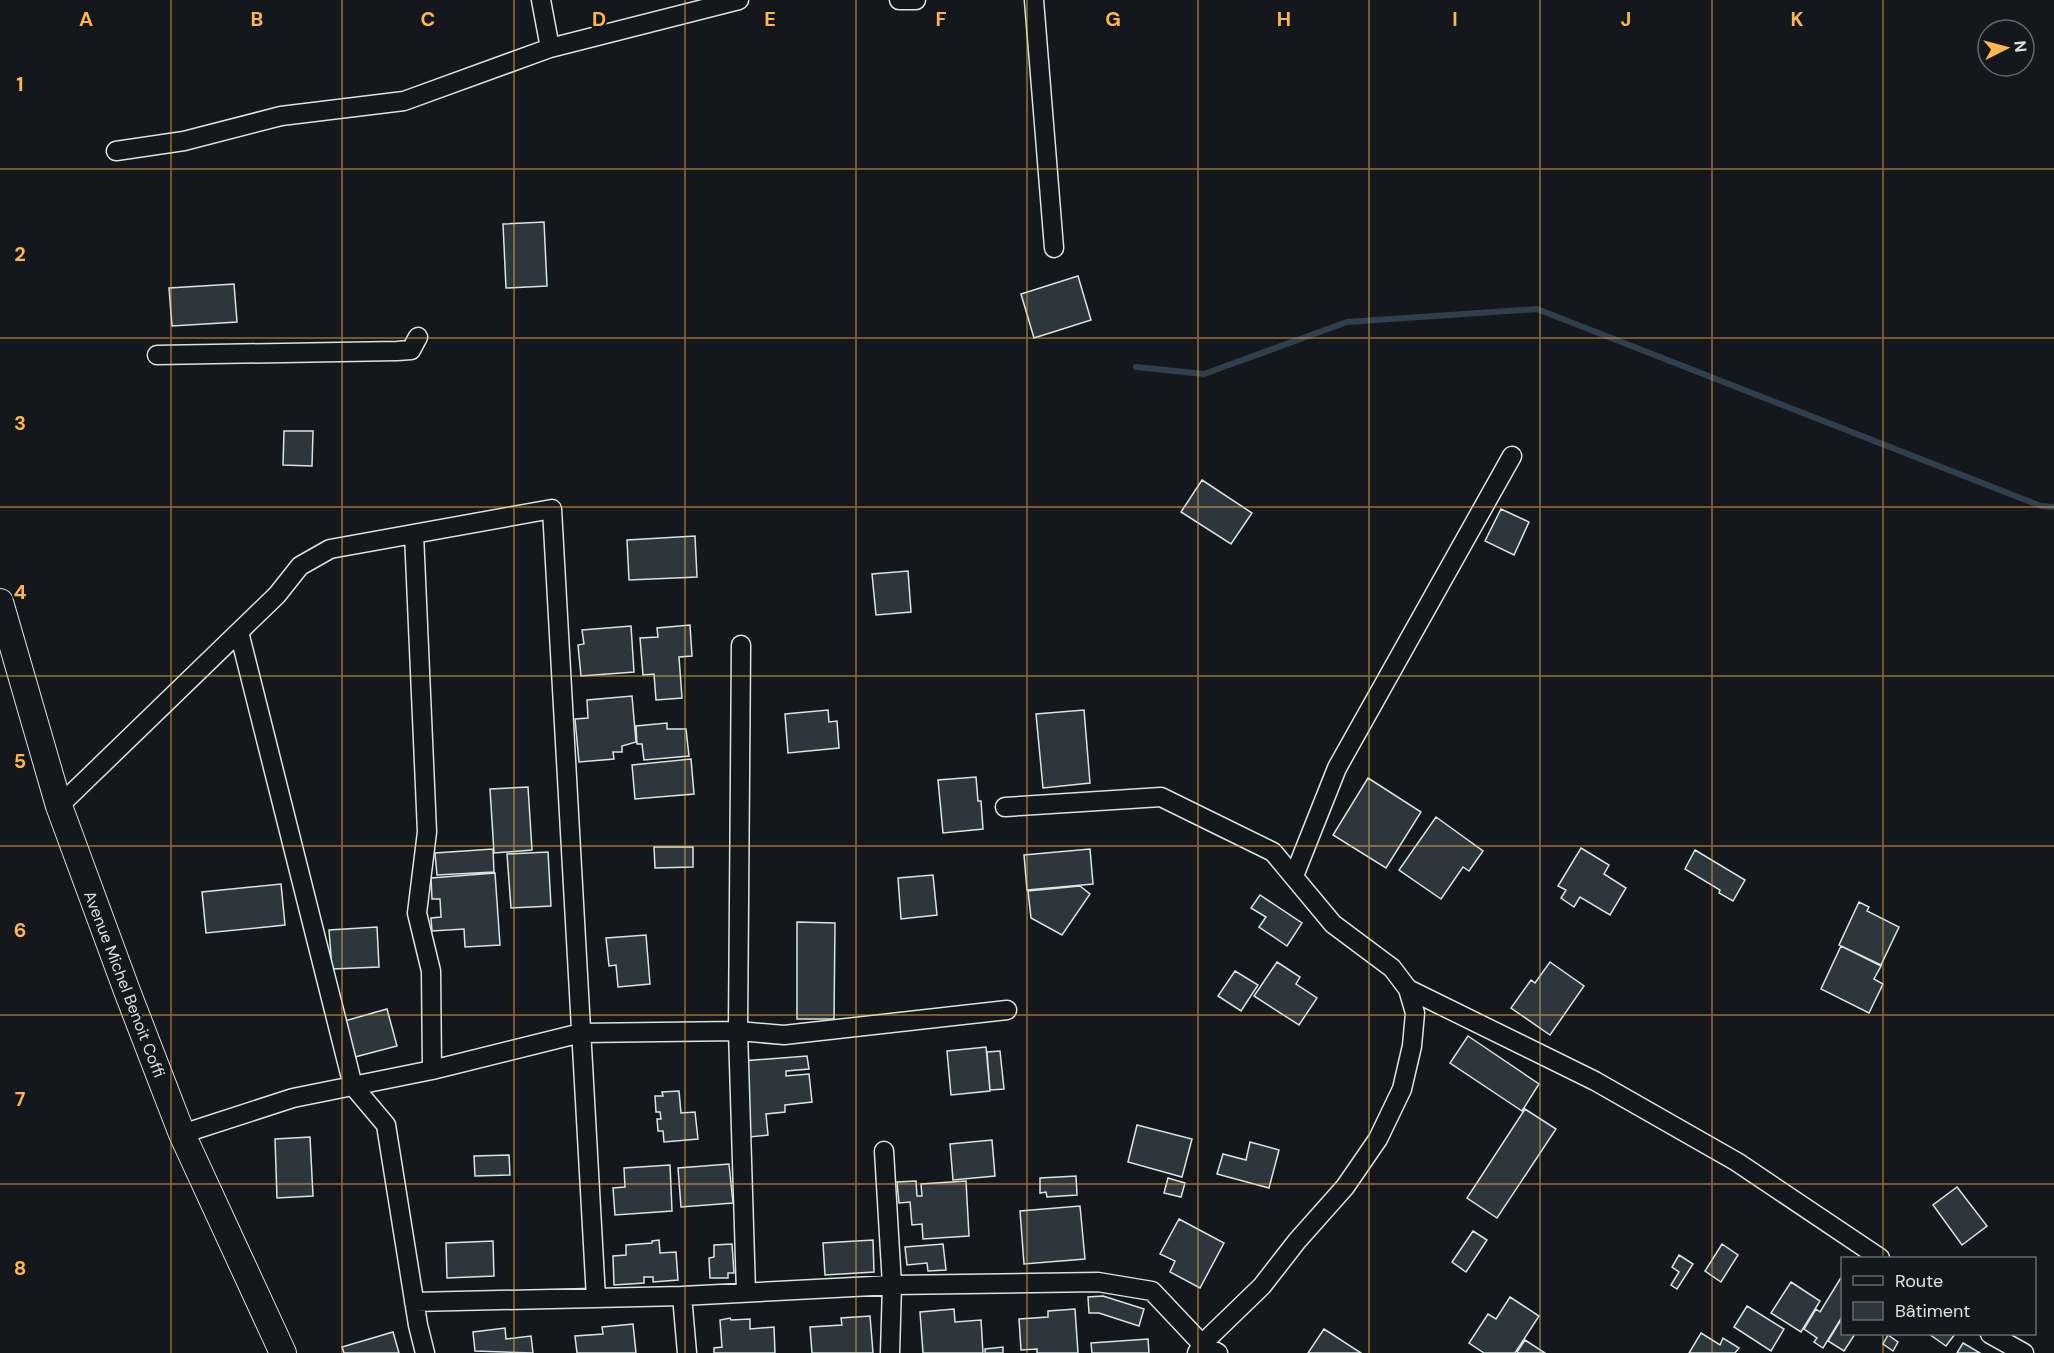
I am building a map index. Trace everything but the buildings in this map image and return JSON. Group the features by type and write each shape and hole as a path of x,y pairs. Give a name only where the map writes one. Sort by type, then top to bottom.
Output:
{"street":[{"path":"541,0 550,48"},
{"path":"116,152 184,141 281,116 404,101 550,48 739,0"},
{"path":"899,0 916,0"},
{"path":"1034,0 1054,248"},
{"path":"157,355 397,351 411,350 418,338"},
{"path":"1294,876 1336,768 1512,456"},
{"path":"59,806 277,595 300,566 330,549 552,509 596,1298"},
{"path":"414,534 427,832 417,913 431,971 432,1070"},
{"name":"Avenue Michel Benoit Coffi","path":"0,602 59,806 182,1134 283,1353"},
{"path":"239,632 353,1086 386,1125 414,1302 425,1353"},
{"path":"741,645 738,1031 746,1292"},
{"path":"414,1302 682,1296 892,1285 1098,1282 1152,1291 1206,1350 1345,1187 1378,1140 1401,1089 1412,1046 1415,1013 1408,989 1392,968 1333,924 1273,852 1161,797 1005,807"},
{"path":"1408,989 1595,1081 1727,1156 1878,1257"},
{"path":"182,1134 293,1098 432,1070 581,1033 738,1031 784,1035 1007,1010"},
{"path":"884,1151 892,1285 890,1353"},
{"path":"682,1296 687,1353"},
{"path":"1992,1335 2024,1353"}],"waterway":[{"path":"1136,367 1204,374 1347,322 1537,309 2041,506 2054,507"}]}
